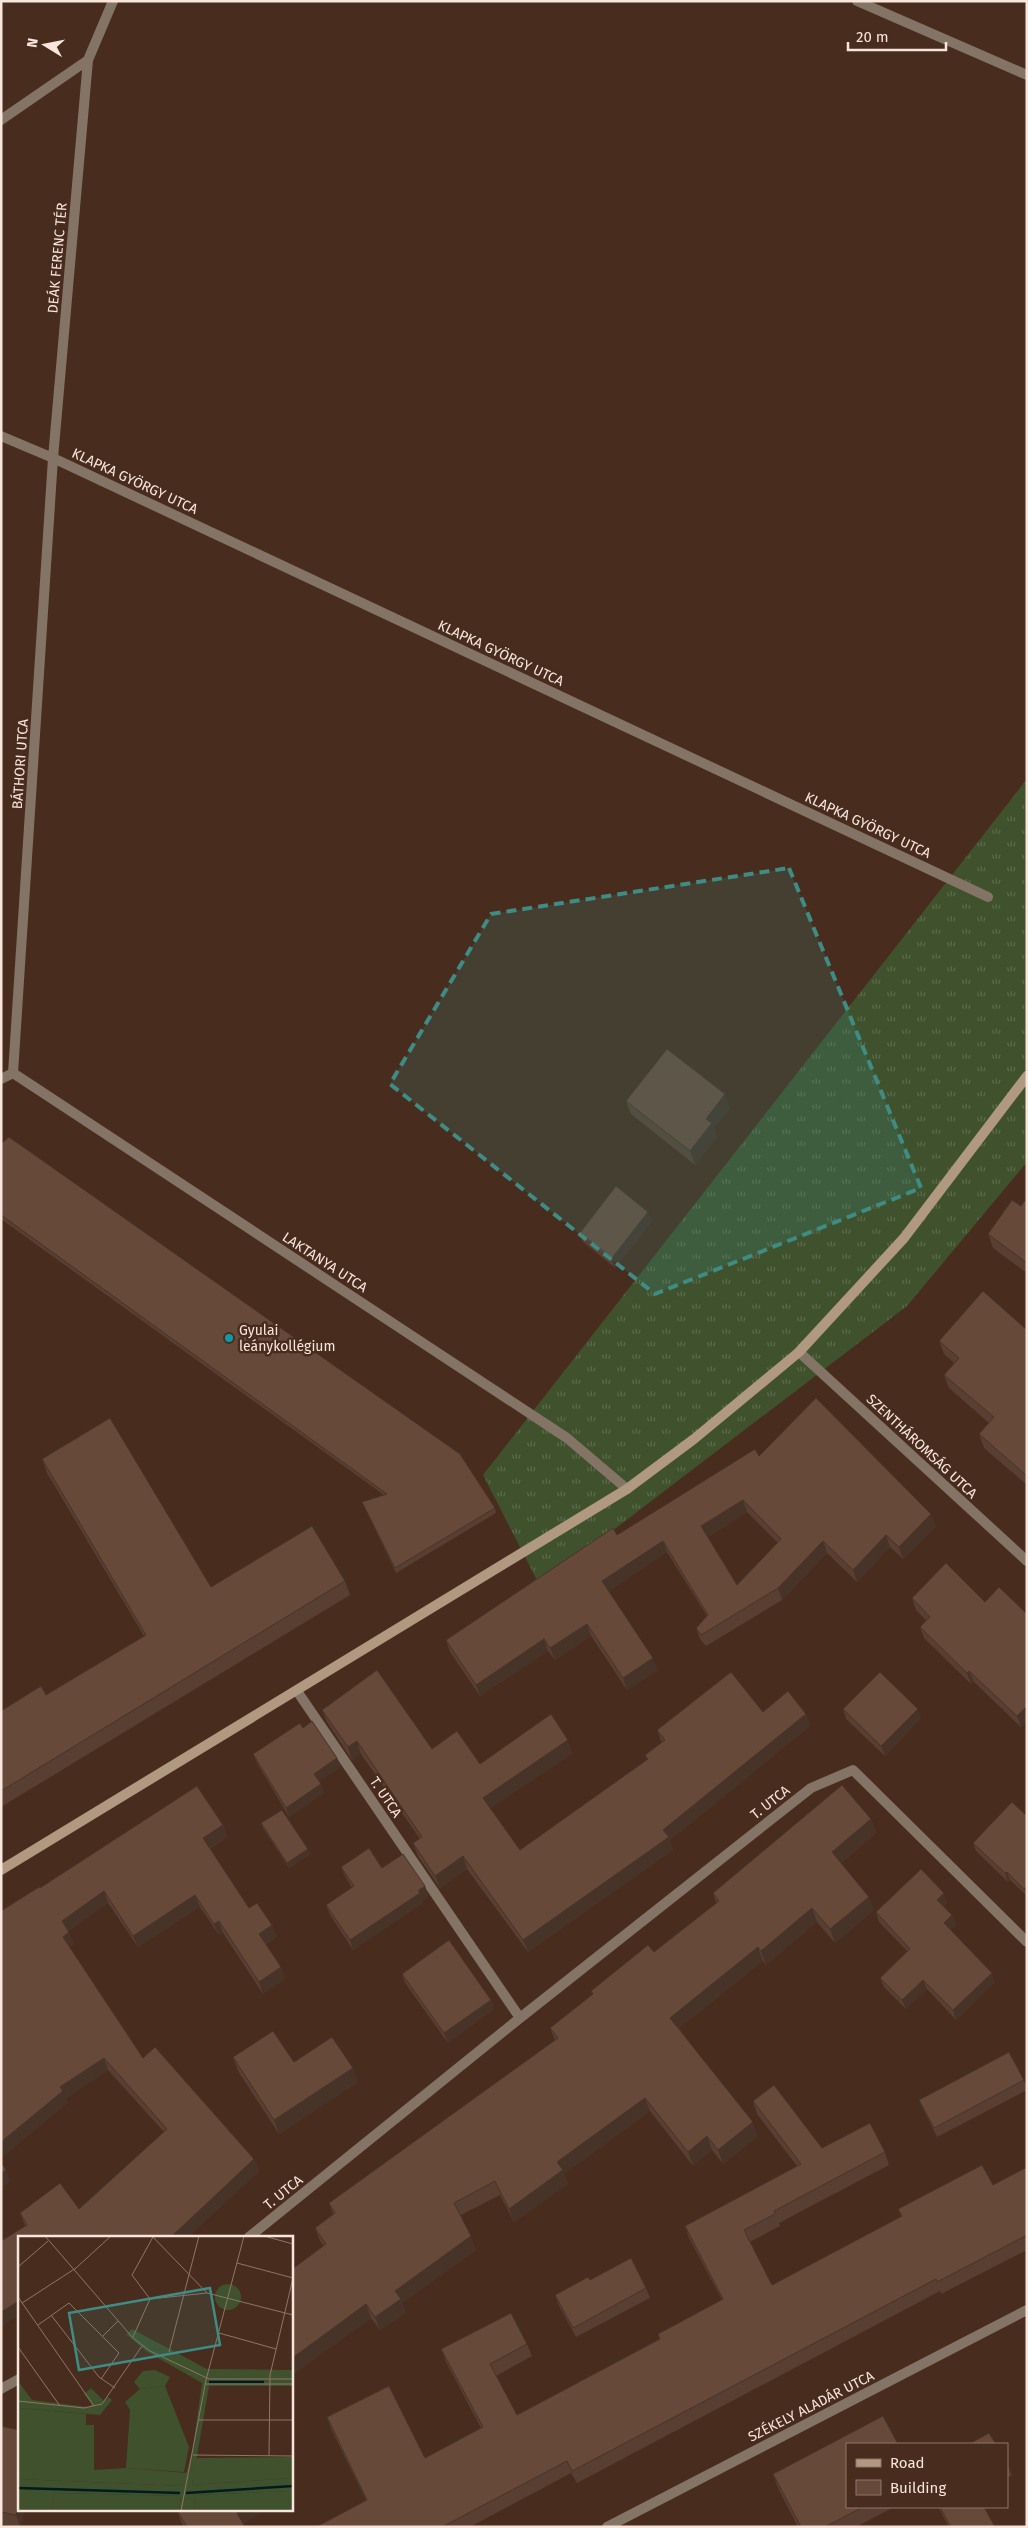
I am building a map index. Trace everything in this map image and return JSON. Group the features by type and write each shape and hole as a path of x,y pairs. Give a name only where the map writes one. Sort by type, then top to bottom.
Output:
{"street":[{"name":"DEÁK FERENC TÉR","path":"54,458 88,60 114,1"},
{"path":"856,1 1027,75"},
{"path":"1,120 88,60"},
{"name":"KLAPKA GYÖRGY UTCA","path":"1,436 54,458 988,897"},
{"name":"BÁTHORI UTCA","path":"13,1072 54,458"},
{"path":"1,1079 13,1072"},
{"name":"LAKTANYA UTCA","path":"13,1072 567,1438 627,1489"},
{"path":"1,1870 627,1489 694,1440 799,1352 904,1238 1027,1076"},
{"name":"SZENTHÁROMSÁG UTCA","path":"799,1352 1027,1561"},
{"name":"T. UTCA","path":"297,1691 520,2018"},
{"name":"T. UTCA","path":"250,2236 520,2018 811,1788 853,1770 1027,1942"},
{"name":"SZÉKELY ALADÁR UTCA","path":"607,2527 1027,2310"},
{"path":"1,2389 18,2380"}],"highlighted area":[{"path":"789,868 921,1188 655,1294 390,1084 491,914"}],"green space":[{"path":"1027,779 1027,1162 907,1306 540,1586 483,1475"}],"building":[{"path":"667,1049 725,1094 706,1119 712,1123 690,1151 626,1101"},
{"name":"Gyulai leánykollégium","path":"9,1137 460,1454 495,1508 395,1568 362,1502 387,1494 1,1215 1,1144"},
{"path":"616,1186 648,1212 612,1258 580,1233"},
{"path":"1027,1198 1027,1263 988,1234 1012,1200 1021,1206"},
{"path":"983,1291 1027,1330 1027,1476 979,1434 994,1417 944,1375 959,1358 939,1341"},
{"path":"816,1398 931,1514 899,1547 886,1535 853,1570 823,1541 778,1588 701,1635 696,1628 708,1615 663,1541 602,1581 653,1658 623,1678 587,1624 550,1648 544,1639 476,1685 446,1640 613,1528 617,1535 755,1449 759,1456","holes":["743,1500 781,1539 737,1585 701,1526"]},
{"path":"110,1418 211,1587 312,1526 345,1581 1,1791 1,1711 41,1686 46,1695 146,1635 42,1459"},
{"path":"946,1563 985,1602 999,1587 1027,1614 1027,1706 1017,1716 969,1671 967,1673 920,1627 930,1617 912,1598"},
{"path":"377,1670 432,1749 457,1731 480,1764 551,1714 568,1740 483,1798 520,1850 648,1759 645,1755 665,1740 657,1730 731,1672 763,1712 788,1691 806,1714 663,1830 669,1837 523,1940 463,1856 435,1876 413,1843 422,1837 357,1741 348,1747 322,1710"},
{"path":"880,1672 918,1709 881,1746 843,1709"},
{"path":"312,1721 337,1758 314,1774 321,1784 286,1808 253,1754 300,1723 303,1728"},
{"path":"842,1785 871,1819 832,1852 869,1897 830,1929 812,1908 761,1951 758,1947 670,2018 753,2122 718,2150 707,2136 688,2152 645,2098 557,2162 563,2170 509,2209 495,2181 454,2203 471,2236 395,2291 401,2299 375,2317 366,2304 292,2358 292,2269 326,2244 315,2228 335,2213 329,2203 558,2038 550,2028 593,1994 591,1991 648,1945 654,1952 719,1901 713,1893"},
{"path":"197,1786 223,1825 203,1838 249,1908 257,1903 272,1925 259,1934 281,1967 259,1982 219,1921 214,1924 195,1895 133,1936 104,1891 62,1921 69,1932 63,1937 143,2058 155,2047 254,2159 172,2236 18,2236 18,2302 1,2312 1,2241 27,2225 20,2213 60,2183 79,2209 167,2129 104,2058 60,2087 63,2091 1,2142 1,1911 40,1888"},
{"path":"1012,1802 1027,1816 1027,1886 1024,1889 973,1843"},
{"path":"282,1810 308,1849 287,1863 261,1823"},
{"path":"369,1848 382,1868 403,1854 425,1886 418,1891 420,1893 350,1940 326,1905 354,1886 341,1867"},
{"path":"921,1869 944,1893 937,1900 952,1915 944,1923 992,1973 953,2010 923,1980 902,2000 880,1978 910,1949 876,1912"},
{"path":"449,1940 491,2000 444,2033 402,1974"},
{"path":"273,2031 294,2062 332,2037 353,2068 274,2120 233,2057"},
{"path":"1009,2052 1024,2080 934,2128 919,2100"},
{"path":"774,2085 822,2148 870,2123 885,2152 774,2211 775,2214 744,2230 772,2285 902,2216 898,2209 982,2165 993,2185 1027,2167 1027,2235 937,2282 936,2279 572,2471 567,2461 442,2527 316,2527 367,2500 327,2417 389,2386 425,2458 483,2427 441,2349 511,2313 527,2344 490,2364 517,2415 660,2339 658,2334 723,2299 685,2226 801,2164 753,2101"},
{"path":"1,2162 6,2170 1,2173"},
{"path":"631,2258 646,2288 573,2328 555,2295 588,2277 590,2280"},
{"path":"883,2416 897,2443 846,2443 846,2508 861,2508 825,2527 801,2527 773,2474"},
{"path":"1,2426 18,2430 18,2506 16,2515 1,2512"},
{"path":"989,2433 995,2443 971,2443"},
{"path":"941,2508 985,2508 995,2527 951,2527"},
{"path":"177,2510 242,2510 237,2513 245,2527 187,2527"}],"place":[{"name":"Gyulai leánykollégium","path":"229,1338"}]}
